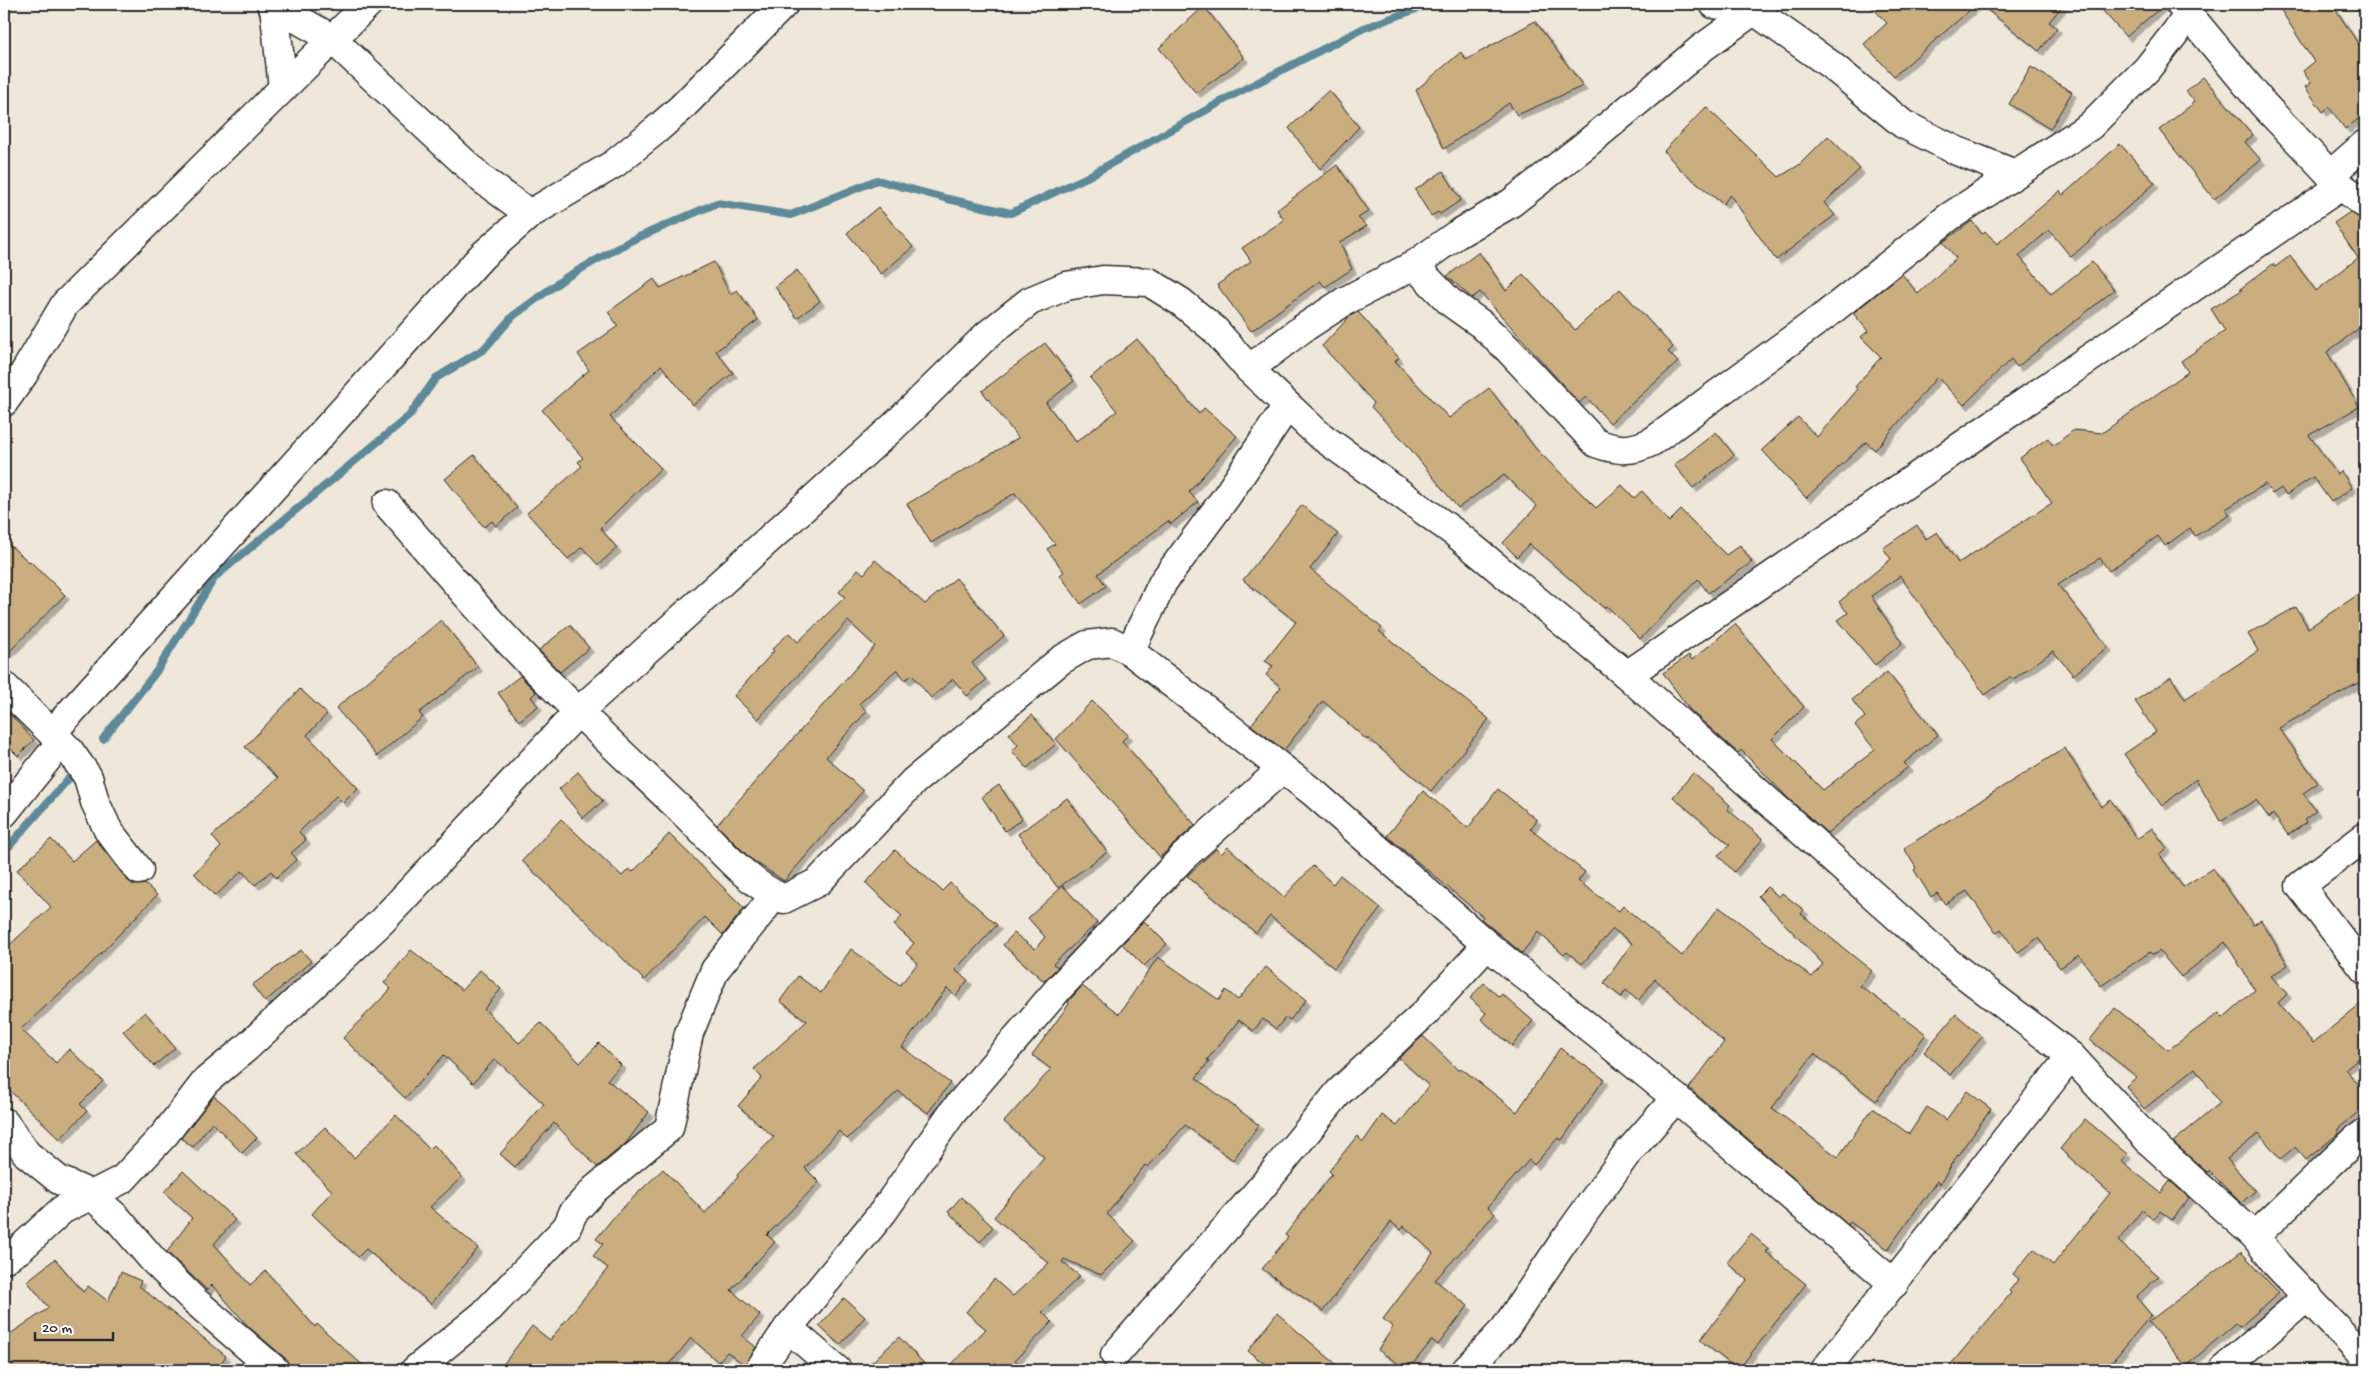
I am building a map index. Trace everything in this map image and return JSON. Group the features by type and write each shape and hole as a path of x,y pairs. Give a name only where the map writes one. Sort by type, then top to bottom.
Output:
{"street":[{"path":"4,402 23,375 65,304 331,38 368,4"},
{"path":"4,813 56,737 482,256 530,214 568,193 621,158 680,109 784,4"},
{"path":"1714,4 1758,7 1903,124 1957,151 2015,174"},
{"path":"272,5 331,38 483,180 530,214"},
{"path":"272,5 283,88"},
{"path":"1249,369 1302,329 1345,301 1414,265 1456,235 1511,203 1584,146 1702,48 1758,7"},
{"path":"1414,265 1450,302 1481,324 1507,348 1596,443 1613,450 1638,449 1653,441 1827,314 1949,217 2090,126 2147,69 2184,9 2263,104 2335,180 2365,204"},
{"path":"1627,675 2335,180 2365,144"},
{"path":"4,1259 20,1249 62,1210 123,1178 165,1134 206,1081 246,1048 382,922 578,712 893,427 987,335 1030,301 1066,286 1103,280 1149,282 1181,302 1214,329 1249,369 1318,434 1455,533 1627,675 1948,962 2071,1056 2151,1143 2255,1236 2278,1265 2365,1358"},
{"path":"1130,651 1163,582 1226,497 1288,406"},
{"path":"387,504 488,620 578,712 697,825 739,869 764,890 784,899 818,882 914,781 1060,660 1087,645 1112,642 1130,651 1282,769 1391,860 1487,945 1676,1098 1894,1284"},
{"path":"4,686 69,750 88,777 95,802 108,830 139,870"},
{"path":"759,1370 788,1328 883,1212 952,1113 1060,987 1183,857 1282,769"},
{"path":"2365,837 2300,886 2365,970"},
{"path":"415,1370 484,1314 567,1227 573,1213 595,1189 669,1128 689,1033 715,970 776,895"},
{"path":"1115,1355 1261,1188 1339,1092 1425,1013 1487,945"},
{"path":"1825,1370 2071,1056"},
{"path":"1466,1370 1504,1330 1564,1241 1626,1156 1676,1098"},
{"path":"4,1122 27,1154 59,1180 90,1194 117,1218 153,1260 195,1302 276,1370"},
{"path":"2255,1236 2355,1140 2365,1133"},
{"path":"2223,1370 2308,1296"},
{"path":"788,1328 837,1370"}],"building":[{"path":"1869,4 1977,4 1894,76 1864,44 1887,23"},
{"path":"1980,4 2064,4 2049,22 2057,28 2039,51"},
{"path":"2097,4 2165,4 2126,37"},
{"path":"2277,4 2332,4 2365,54 2365,114 2345,129 2329,107 2323,112 2305,87 2311,83 2303,71 2314,62"},
{"path":"1204,6 1244,58 1196,93 1159,48"},
{"path":"1535,21 1583,86 1517,115 1509,103 1444,149 1416,90 1461,52 1466,60"},
{"path":"2031,67 2072,92 2050,129 2009,104"},
{"path":"2203,77 2253,135 2245,142 2261,160 2214,199 2159,130 2195,102 2186,91"},
{"path":"1329,90 1359,127 1320,169 1289,128"},
{"path":"1706,107 1779,177 1799,165 1828,136 1860,169 1824,203 1835,215 1776,260 1730,195 1723,204 1679,168 1664,151"},
{"path":"2120,144 2155,183 2071,257 2049,230 2019,256 2051,294 2092,262 2114,290 2017,367 2011,359 1964,405 1937,377 1875,450 1866,442 1806,498 1762,450 1798,417 1817,437 1858,389 1855,387 1881,357 1861,337 1868,331 1853,313 1902,274 1918,294 1956,258 1943,242 1972,221 1982,234 1985,231 1997,244 2060,191 2063,195"},
{"path":"1337,165 1369,211 1358,218 1367,226 1340,242 1352,269 1325,287 1320,281 1251,331 1217,285 1251,261 1242,248 1284,220 1277,210"},
{"path":"1443,171 1461,200 1440,214 1438,212 1431,216 1415,190"},
{"path":"878,207 913,247 881,274 847,233"},
{"path":"2350,212 2365,221 2365,324 2327,352 2359,407 2309,435 2337,474 2341,471 2352,488 2331,502 2313,477 2286,495 2281,488 2272,494 2265,484 2226,509 2230,515 2195,536 2190,528 2165,546 2158,536 2109,571 2100,558 2058,585 2108,647 2073,675 2053,651 2012,680 2010,677 1985,695 1900,576 1871,596 1902,643 1875,665 1838,620 1848,613 1839,602 1891,559 1883,548 1917,525 1926,539 1937,532 1958,563 2052,503 2020,458 2048,438 2053,446 2074,430 2102,433 2188,372 2181,361 2225,331 2211,309 2242,290 2240,289 2273,264 2275,267 2290,256 2316,291 2358,258 2334,223"},
{"path":"1479,252 1506,291 1523,274 1575,330 1620,289 1673,347 1668,352 1678,362 1610,423 1586,397 1579,403 1480,292 1472,298 1447,276"},
{"path":"714,262 730,294 737,290 758,320 716,351 733,373 693,405 661,365 610,417 661,468 600,528 617,548 598,565 582,547 568,559 527,513 582,466 578,462 583,458 542,410 589,370 578,354 618,326 608,312 654,279 660,288"},
{"path":"797,270 820,301 797,318 775,287"},
{"path":"1358,312 1399,358 1395,361 1449,418 1489,388 1536,449 1596,508 1622,485 1634,498 1642,491 1669,522 1681,510 1726,555 1740,545 1752,562 1708,593 1698,579 1640,639 1607,606 1604,608 1529,544 1517,557 1503,543 1537,506 1504,475 1458,508 1403,440 1371,407 1374,403 1322,346 1350,316"},
{"path":"1137,339 1199,414 1204,408 1237,436 1189,492 1198,502 1171,524 1168,521 1098,574 1106,586 1081,604 1060,575 1064,572 1047,549 1055,544 1015,493 931,543 907,504 1018,438 982,391 1045,343 1074,381 1046,403 1076,442 1117,411 1090,378"},
{"path":"1716,432 1734,455 1693,488 1674,465"},
{"path":"474,455 517,508 496,526 492,521 484,527 445,479"},
{"path":"1302,505 1338,534 1310,569 1382,628 1379,631 1489,719 1431,791 1368,738 1367,740 1323,701 1284,750 1251,725 1281,687 1266,675 1273,666 1265,661 1296,622 1243,580"},
{"path":"4,540 30,561 65,595 4,657"},
{"path":"875,560 925,604 956,578 1004,636 972,663 986,680 967,696 953,679 931,698 912,675 905,680 897,669 859,704 867,711 826,757 863,791 784,881 751,859 717,825 875,646 848,621 758,719 734,696 774,651 772,649 789,633 798,642 845,597 839,592 858,569 864,574"},
{"path":"2365,590 2365,679 2279,728 2318,783 2303,793 2316,811 2304,820 2306,823 2288,835 2273,814 2269,818 2256,800 2220,821 2196,779 2162,806 2124,754 2156,732 2135,701 2171,677 2185,699 2258,651 2248,634 2296,607 2308,628"},
{"path":"441,620 478,667 419,713 423,717 377,756 336,708"},
{"path":"1735,624 1804,707 1772,739 1823,790 1875,750 1855,725 1865,717 1852,700 1887,672 1938,735 1904,763 1908,767 1827,833 1789,799 1741,750 1738,753 1690,710 1663,673 1689,655 1692,660"},
{"path":"570,625 589,648 560,672 539,650"},
{"path":"520,676 536,692 531,697 538,706 519,721 498,693"},
{"path":"300,689 327,714 307,735 358,788 343,803 336,796 299,832 306,840 291,853 297,859 276,878 271,871 255,885 242,871 215,896 194,873 221,847 212,836 278,778 245,747"},
{"path":"1092,701 1128,735 1122,741 1195,825 1160,857 1056,739"},
{"path":"4,708 34,740 18,756 4,742"},
{"path":"1032,715 1056,744 1027,768 1012,751 1018,745 1009,734"},
{"path":"2065,748 2101,807 2111,800 2137,839 2152,828 2167,848 2159,854 2183,887 2213,868 2253,925 2261,920 2288,965 2271,976 2287,994 2278,1003 2313,1043 2365,1000 2365,1053 2345,1069 2365,1092 2365,1106 2337,1130 2339,1133 2306,1160 2295,1147 2280,1159 2259,1133 2227,1159 2255,1191 2241,1203 2209,1171 2207,1172 2173,1142 2220,1103 2195,1068 2144,1109 2126,1086 2137,1077 2090,1040 2115,1008 2168,1050 2219,1013 2223,1018 2255,990 2225,942 2181,977 2159,951 2153,955 2150,952 2101,986 2079,955 2060,968 2038,938 2017,953 2001,929 1996,933 1967,891 1945,904 1937,893 1931,897 1914,870 1916,868 1904,848"},
{"path":"578,772 603,801 583,818 559,789"},
{"path":"1693,773 1730,805 1727,809 1763,839 1734,872 1718,855 1730,845 1673,797"},
{"path":"999,785 1022,819 1005,831 982,797"},
{"path":"1498,789 1537,820 1530,829 1585,872 1578,881 1619,911 1623,906 1682,956 1719,907 1812,977 1823,964 1758,896 1767,887 1779,897 1782,893 1804,910 1801,914 1872,971 1860,986 1926,1034 1876,1101 1814,1054 1772,1108 1838,1157 1873,1108 1909,1134 1927,1107 1946,1120 1967,1091 1991,1109 1950,1166 1940,1184 1937,1181 1888,1249 1850,1222 1848,1225 1689,1088 1724,1042 1655,979 1638,1001 1626,990 1621,997 1604,983 1632,943 1613,929 1582,964 1567,952 1564,955 1538,932 1522,953 1481,919 1483,917 1387,836 1423,791 1468,828"},
{"path":"1067,798 1107,852 1058,888 1018,834"},
{"path":"561,819 622,876 629,869 633,872 669,834 744,908 723,935 705,917 644,980 583,918 522,861"},
{"path":"51,839 72,861 96,840 127,880 134,885 145,884 157,895 84,971 21,1029 56,1063 69,1049 103,1081 80,1104 87,1111 60,1139 4,1085 4,950 51,907 17,870"},
{"path":"1228,847 1284,897 1313,866 1333,884 1340,875 1381,908 1334,968 1270,916 1256,933 1187,876 1216,849 1221,854"},
{"path":"895,850 942,891 950,883 997,925 955,970 968,980 956,996 947,988 902,1047 950,1083 928,1113 898,1091 847,1139 839,1131 805,1168 819,1182 767,1235 775,1242 731,1290 760,1315 742,1336 756,1347 745,1365 727,1352 718,1362 691,1338 665,1370 499,1370 532,1326 550,1340 608,1268 593,1256 603,1244 596,1239 617,1213 663,1169 705,1213 738,1177 737,1175 774,1137 738,1106 762,1078 754,1069 807,1021 780,1001 798,976 821,993 851,949 900,985 918,963 906,953 914,943 894,925 902,916 866,883"},
{"path":"1063,886 1097,923 1053,964 1058,967 1044,981 1003,945 1014,933 1035,949 1045,937 1028,918"},
{"path":"1144,921 1167,944 1144,966 1122,944"},
{"path":"301,950 311,961 265,1002 252,985"},
{"path":"411,950 462,990 480,970 501,989 484,1009 519,1043 541,1023 580,1063 599,1043 621,1065 607,1080 649,1112 626,1143 597,1167 554,1123 515,1167 500,1154 544,1104 495,1059 473,1083 444,1055 405,1098 343,1038 391,989 384,983"},
{"path":"1158,957 1219,1000 1226,990 1238,1000 1266,967 1306,1000 1290,1020 1286,1017 1276,1029 1263,1019 1253,1031 1239,1020 1207,1060 1209,1061 1196,1078 1259,1125 1233,1160 1185,1125 1148,1167 1145,1165 1107,1214 1135,1241 1101,1275 1064,1259 1062,1262 1080,1276 1042,1312 1052,1322 1015,1360 1026,1370 946,1370 986,1329 966,1312 994,1279 1013,1296 1049,1263 994,1217 1044,1157 1004,1122 1051,1069 1032,1055 1069,1004 1068,1002 1082,986 1119,1014"},
{"path":"1484,983 1499,997 1502,994 1533,1021 1512,1046 1481,1019 1486,1013 1470,998"},
{"path":"145,1012 175,1048 154,1066 123,1031"},
{"path":"1956,1014 1982,1037 1950,1075 1924,1052"},
{"path":"1423,1036 1459,1071 1461,1068 1517,1112 1560,1048 1604,1079 1562,1140 1558,1138 1534,1165 1529,1160 1488,1207 1495,1214 1435,1280 1468,1306 1438,1345 1432,1340 1408,1370 1378,1350 1393,1327 1383,1319 1433,1253 1404,1226 1401,1230 1391,1222 1323,1311 1262,1269 1288,1237 1285,1235 1332,1174 1329,1171 1357,1136 1363,1142 1382,1115 1397,1126 1429,1086 1399,1058"},
{"path":"214,1096 257,1138 242,1153 212,1122 193,1147 181,1138"},
{"path":"396,1115 429,1149 434,1145 462,1177 430,1207 478,1248 431,1304 366,1249 358,1257 312,1214 332,1191 296,1154 325,1127 354,1158"},
{"path":"2085,1119 2127,1154 2121,1161 2161,1193 2170,1181 2189,1198 2172,1220 2160,1211 2154,1219 2142,1210 2118,1241 2159,1276 2136,1297 2151,1315 2105,1370 1946,1370 2011,1293 2009,1291 2019,1279 2013,1274 2034,1249 2053,1265 2110,1193 2060,1149"},
{"path":"183,1171 235,1220 214,1244 250,1285 266,1271 315,1327 317,1324 368,1370 290,1370 285,1358 249,1327 212,1285 207,1290 167,1252 192,1218 164,1192"},
{"path":"961,1197 993,1227 980,1242 948,1212"},
{"path":"1751,1234 1769,1249 1766,1252 1806,1284 1738,1370 1700,1340 1747,1280 1727,1262"},
{"path":"2241,1252 2279,1293 2240,1327 2236,1323 2186,1366 2148,1322"},
{"path":"55,1259 83,1292 88,1286 108,1301 121,1272 141,1281 139,1286 226,1356 216,1370 4,1370 4,1338 49,1308 27,1281"},
{"path":"844,1298 865,1317 840,1345 819,1326"},
{"path":"1277,1313 1343,1370 1273,1370 1248,1351"},
{"path":"899,1337 930,1370 863,1370"}],"waterway":[{"path":"103,739 156,672 215,577 409,416 436,378 484,349 513,316 565,278 630,241 717,203 791,215 877,180 1011,213 1087,177 1235,94 1364,28 1430,4"},
{"path":"4,852 76,770"}]}
